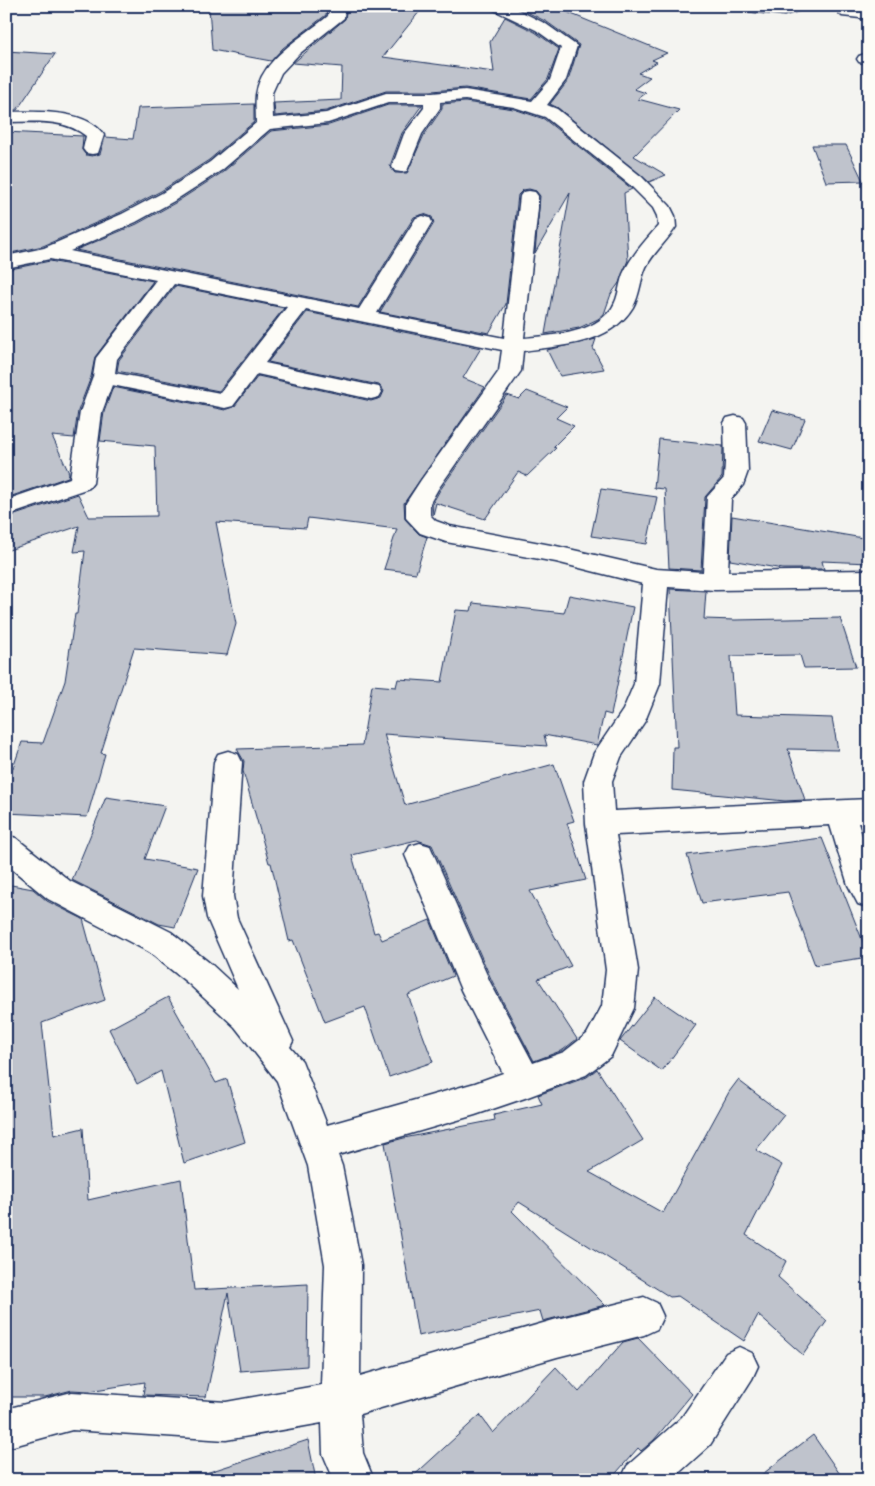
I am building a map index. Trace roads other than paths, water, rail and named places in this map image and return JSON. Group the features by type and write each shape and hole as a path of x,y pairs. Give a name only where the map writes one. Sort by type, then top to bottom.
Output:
{"street":[{"path":"265,124 264,91 274,72 284,59 336,18 337,6"},
{"path":"497,6 541,27 568,46 565,65 556,85 536,107"},
{"path":"748,6 784,10 799,6"},
{"path":"847,13 869,14"},
{"path":"6,262 50,253 168,197 216,166 265,124 328,118 386,98 432,98 464,95 536,107 551,113 636,181 661,206 666,216 667,228 634,270 627,291 625,305 613,320 604,327 584,334 513,346 50,253"},
{"path":"401,167 413,134 432,108 432,98"},
{"path":"6,117 52,117 87,128 95,135 92,149"},
{"path":"529,196 510,372 429,485 418,503 418,518 428,527 446,534 556,554 656,578 715,581 869,579"},
{"path":"364,317 424,222"},
{"path":"6,508 81,482 91,412 104,377 107,358 169,277"},
{"path":"104,377 226,401 300,304"},
{"path":"252,367 371,392"},
{"path":"715,581 719,497 723,491 732,485 736,477 734,423"},
{"path":"317,1144 475,1100 574,1064 599,1045 618,1008 622,970 600,824 598,781 608,753 636,714 646,684 656,578"},
{"path":"228,762 218,896 222,918 290,1072 326,1166 343,1265 340,1401 343,1454 354,1480"},
{"path":"600,824 869,811"},
{"path":"840,812 863,885 869,895"},
{"path":"6,847 59,890 160,942 200,974 246,1018 290,1072"},
{"path":"420,855 477,990 525,1082"},
{"path":"6,1429 72,1411 226,1422 340,1401 557,1338 644,1316"},
{"path":"641,1480 696,1431 739,1366"}]}
